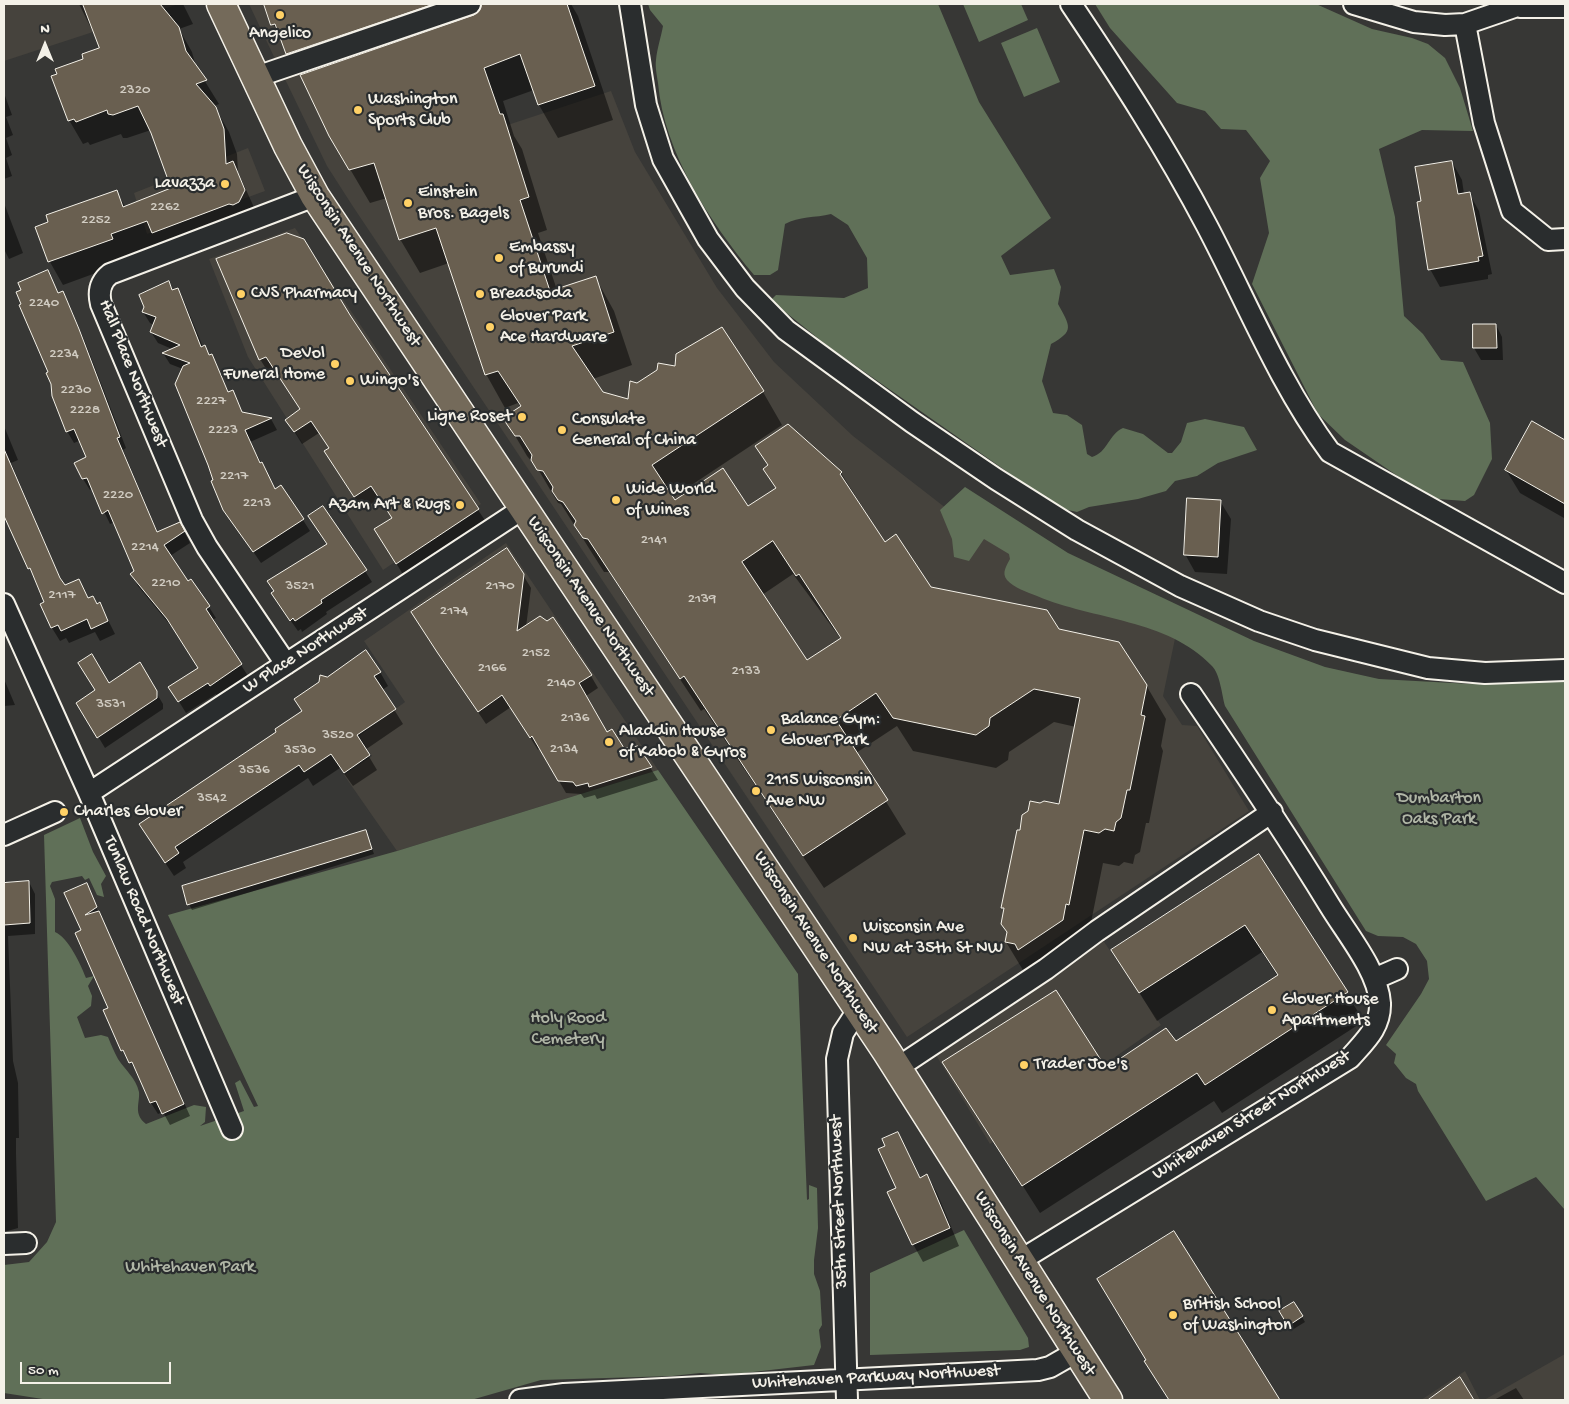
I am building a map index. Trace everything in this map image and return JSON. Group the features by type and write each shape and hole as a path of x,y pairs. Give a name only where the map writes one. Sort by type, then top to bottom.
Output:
{"main road":[{"name":"Wisconsin Avenue Northwest","path":"221,4 315,196 897,1068 1021,1260 1108,1400"}],"street":[{"path":"256,77 470,4"},
{"path":"630,4 646,105 663,159 708,239 745,288 786,330 912,422 996,479 1077,530 1180,586 1259,621 1315,640 1428,668 1485,673 1565,670"},
{"path":"1071,4 1146,115 1207,226 1281,375 1315,432 1330,452 1565,583"},
{"path":"1354,4 1414,22 1445,25 1465,24 1521,5 1565,7"},
{"path":"1465,24 1484,123 1512,211 1548,240 1565,239"},
{"name":"Hall Place Northwest","path":"286,664 192,520 99,298 101,284 110,274 315,196"},
{"name":"W Place Northwest","path":"89,793 524,508"},
{"name":"Tunlaw Road Northwest","path":"4,604 89,793 232,1129"},
{"name":"Whitehaven Street Northwest","path":"1021,1260 1350,1058 1371,1035 1378,1018 1380,1001 1374,979 1272,812 1191,694"},
{"path":"4,835 55,812"},
{"path":"897,1068 1046,969 1097,931 1272,812"},
{"path":"1374,979 1397,969"},
{"name":"35th Street Northwest","path":"847,1400 836,1059 842,1033 858,1010"},
{"path":"4,1244 26,1243"},
{"name":"Whitehaven Parkway Northwest","path":"520,1400 554,1395 631,1395 846,1379 1038,1370 1050,1367 1078,1351"}],"shaded area":[{"path":"4,4 179,4 4,61"},
{"path":"249,4 445,4 276,61"},
{"path":"410,31 462,140 611,91 635,152 717,288 774,362 853,436 960,519 1177,629 1163,696 1182,725 1197,726 1249,811 907,1037 352,205 327,166 283,75"},
{"path":"248,148 265,191 147,234 134,193"},
{"path":"295,228 481,504 383,570 248,357 209,259"},
{"path":"506,543 658,770 397,851 344,775 372,756 359,736 405,702 364,641"},
{"path":"1100,936 1161,1025 990,1144 936,1055"},
{"path":"1565,1354 1565,1400 1484,1400"},
{"path":"1465,1371 1480,1400 1421,1400"}],"green space":[{"path":"648,4 938,4 979,102 1051,218 1001,256 1010,275 1054,269 1061,287 1058,304 1068,327 1064,335 1051,344 1042,381 1053,413 1067,415 1082,425 1087,454 1092,457 1101,452 1114,434 1123,428 1143,434 1168,453 1172,453 1181,442 1187,423 1205,419 1244,427 1257,450 1218,463 1197,476 1175,481 1166,491 1138,499 1089,507 1077,512 1059,508 829,347 774,303 772,299 776,295 844,298 868,288 867,258 848,225 831,214 790,221 785,224 778,270 770,275 754,275 721,232 679,161 662,109 656,66 663,26 650,10"},
{"path":"963,4 1021,4 1028,20 979,42"},
{"path":"1095,4 1316,4 1372,29 1412,38 1428,44 1445,58 1460,88 1473,131 1422,130 1379,149 1395,217 1404,316 1423,334 1441,360 1463,362 1490,423 1492,459 1474,495 1465,501 1438,499 1402,479 1345,440 1318,414 1252,284 1269,233 1260,178 1270,161 1246,130 1221,129 1205,111 1177,103 1110,28"},
{"path":"1037,28 1060,82 1024,97 1001,43"},
{"name":"Dumbarton Oaks Park","path":"965,487 1068,553 1254,641 1325,667 1379,679 1471,684 1565,678 1565,1210 1536,1177 1486,1201 1418,1091 1416,1084 1406,1078 1394,1063 1396,1054 1386,1045 1429,979 1427,961 1416,944 1403,937 1378,936 1366,931 1225,706 1219,679 1212,666 1194,650 1152,630 1129,622 1059,604 1017,588 1005,577 1005,569 1010,559 1009,554 984,539 969,561 954,557 952,539 940,510"},
{"path":"658,770 798,974 807,1200 809,1199 809,1185 817,1188 818,1228 814,1274 820,1291 822,1325 819,1330 821,1347 814,1365 727,1375 700,1373 672,1376 541,1380 471,1400 49,1400 4,1393 4,1265 29,1262 47,1242 56,1222 44,835 80,818 93,852 106,876 101,884 104,897 97,895 89,878 85,880 82,876 52,882 50,886 55,899 55,932 65,939 86,978 94,976 88,986 92,996 91,1006 77,1017 85,1038 101,1035 108,1037 118,1059 138,1087 138,1112 146,1124 194,1105 206,1107 205,1122 200,1126 244,1111 235,1083 240,1080 254,1107 258,1106 168,915 397,851"},
{"path":"964,1230 1028,1338 1029,1347 1020,1350 870,1355 870,1273"}],"building":[{"path":"83,4 160,4 179,27 186,51 207,80 196,84 216,107 224,129 226,164 233,161 245,190 239,202 233,205 229,204 152,233 147,221 111,234 113,239 48,262 35,227 48,222 46,215 117,190 123,207 171,188 151,133 138,106 113,115 108,114 107,110 76,122 74,119 68,121 51,76 57,74 55,69 83,59 82,54 99,48"},
{"path":"264,4 434,4 286,54 275,24 271,25"},
{"path":"482,4 567,4 595,86 538,105 520,54 484,68 500,114 503,114 529,197 520,200 550,291 596,276 614,332 572,346 603,392 628,399 630,381 637,383 657,370 658,363 675,366 676,354 722,327 764,391 652,465 675,500 723,468 748,506 776,488 763,469 768,465 755,446 788,424 842,472 840,474 885,542 896,534 931,587 1047,610 1059,629 1119,642 1147,685 1141,715 1145,716 1130,790 1127,790 1121,818 1116,822 1114,831 1105,829 1099,833 1084,830 1069,905 1066,904 1063,920 1018,950 1015,944 1005,942 1007,932 1001,924 1004,908 1001,908 1017,830 1020,830 1022,815 1028,811 1030,801 1059,804 1080,698 1034,689 990,718 989,726 976,735 893,718 876,693 836,720 888,800 803,856 684,676 680,679 588,539 583,538 574,525 576,521 563,502 558,500 552,491 553,487 543,471 537,470 531,460 532,455 520,436 515,436 506,423 506,416 521,406 498,371 485,375 436,228 399,240 374,163 349,170 329,136 300,75 474,15 479,11","holes":["773,541 796,576 799,574 841,638 807,660 742,562"]},
{"path":"1452,161 1458,194 1470,192 1483,256 1478,257 1479,261 1428,270 1417,202 1421,201 1415,167"},
{"path":"287,233 304,239 350,315 479,509 396,564 374,529 392,518 371,486 354,497 324,451 329,448 311,421 294,432 285,420 300,409 266,357 259,360 216,259"},
{"path":"48,270 58,293 63,291 79,329 120,437 117,438 157,532 180,522 185,531 164,545 188,581 191,579 210,606 206,609 242,664 210,686 208,683 178,702 168,687 198,668 167,619 130,574 134,571 108,510 102,514 87,478 82,479 74,463 86,457 74,429 66,432 52,396 51,384 46,373 48,372 19,305 21,304 16,292 21,290 18,283"},
{"path":"169,281 172,290 178,288 201,347 205,345 209,355 212,354 228,392 233,390 242,412 272,418 245,430 260,463 262,462 275,489 281,485 304,519 253,552 223,510 211,481 213,480 208,465 175,384 183,366 190,363 162,353 180,345 150,332 156,317 142,312 144,307 139,295"},
{"path":"1473,324 1496,324 1497,348 1473,348"},
{"path":"1532,421 1565,440 1565,504 1505,470"},
{"path":"4,449 60,578 65,585 79,579 88,598 93,596 97,604 100,602 108,621 91,629 87,619 61,631 58,625 51,628 40,604 44,602 30,568 28,569 4,516"},
{"path":"1187,498 1221,500 1218,557 1184,555"},
{"path":"323,506 367,570 321,600 322,603 295,621 293,618 290,621 271,593 274,591 267,581 327,544 308,516"},
{"path":"507,548 524,574 517,631 540,616 547,621 553,617 592,675 579,683 607,732 612,729 624,748 638,746 652,767 589,787 588,783 576,786 573,782 558,781 532,736 530,738 502,695 478,712 437,652 411,612"},
{"path":"366,650 381,672 374,676 396,709 357,735 370,755 344,773 331,754 304,772 299,765 175,847 179,853 165,863 139,824 276,732 275,729 302,711 294,699 319,682 320,675 327,677"},
{"path":"92,654 109,683 140,662 157,691 157,698 97,738 76,703 95,690 78,663"},
{"path":"366,830 372,849 187,905 182,886"},
{"name":"Glover House Apartments","path":"1259,854 1348,992 1205,1085 1197,1073 1022,1186 942,1062 1056,990 1106,1068 1166,1028 1176,1041 1278,975 1245,925 1139,993 1111,950"},
{"path":"29,881 30,923 4,925 4,883"},
{"path":"87,883 97,907 85,915 99,911 184,1104 162,1114 156,1101 150,1103 132,1062 129,1063 123,1050 121,1051 103,1010 108,1008 75,933 81,930 64,893"},
{"path":"898,1132 920,1178 927,1174 950,1228 912,1245 887,1192 896,1188 878,1149 885,1146 882,1139"},
{"name":"British School of Washington","path":"1174,1231 1280,1400 1169,1400 1144,1361 1146,1360 1097,1279"},
{"path":"1294,1302 1303,1316 1288,1326 1279,1311"},
{"path":"1460,1377 1474,1400 1428,1400"}],"place":[{"name":"Angelico","path":"280,15"},
{"name":"Washington Sports Club","path":"358,110"},
{"name":"Lavazza","path":"225,184"},
{"name":"Einstein Bros. Bagels","path":"408,203"},
{"name":"Embassy of Burundi","path":"499,258"},
{"name":"CVS Pharmacy","path":"241,294"},
{"name":"Breadsoda","path":"480,294"},
{"name":"Glover Park Ace Hardware","path":"490,327"},
{"name":"DeVol Funeral Home","path":"335,364"},
{"name":"Wingo's","path":"350,381"},
{"name":"Ligne Roset","path":"522,417"},
{"name":"Consulate General of China","path":"562,430"},
{"name":"Wide World of Wines","path":"616,500"},
{"name":"Azam Art & Rugs","path":"460,505"},
{"name":"Balance Gym: Glover Park","path":"771,730"},
{"name":"Aladdin House of Kabob & Gyros","path":"609,742"},
{"name":"2115 Wisconsin Ave NW","path":"756,791"},
{"name":"Charles Glover","path":"64,812"},
{"name":"Wisconsin Ave NW at 35th St NW","path":"853,938"},
{"name":"Glover House Apartments","path":"1272,1010"},
{"name":"Trader Joe's","path":"1024,1065"},
{"name":"British School of Washington","path":"1173,1315"}],"park label":[{"name":"Holy Rood Cemetery","path":"568,1029"},
{"name":"Whitehaven Park","path":"190,1268"}]}
